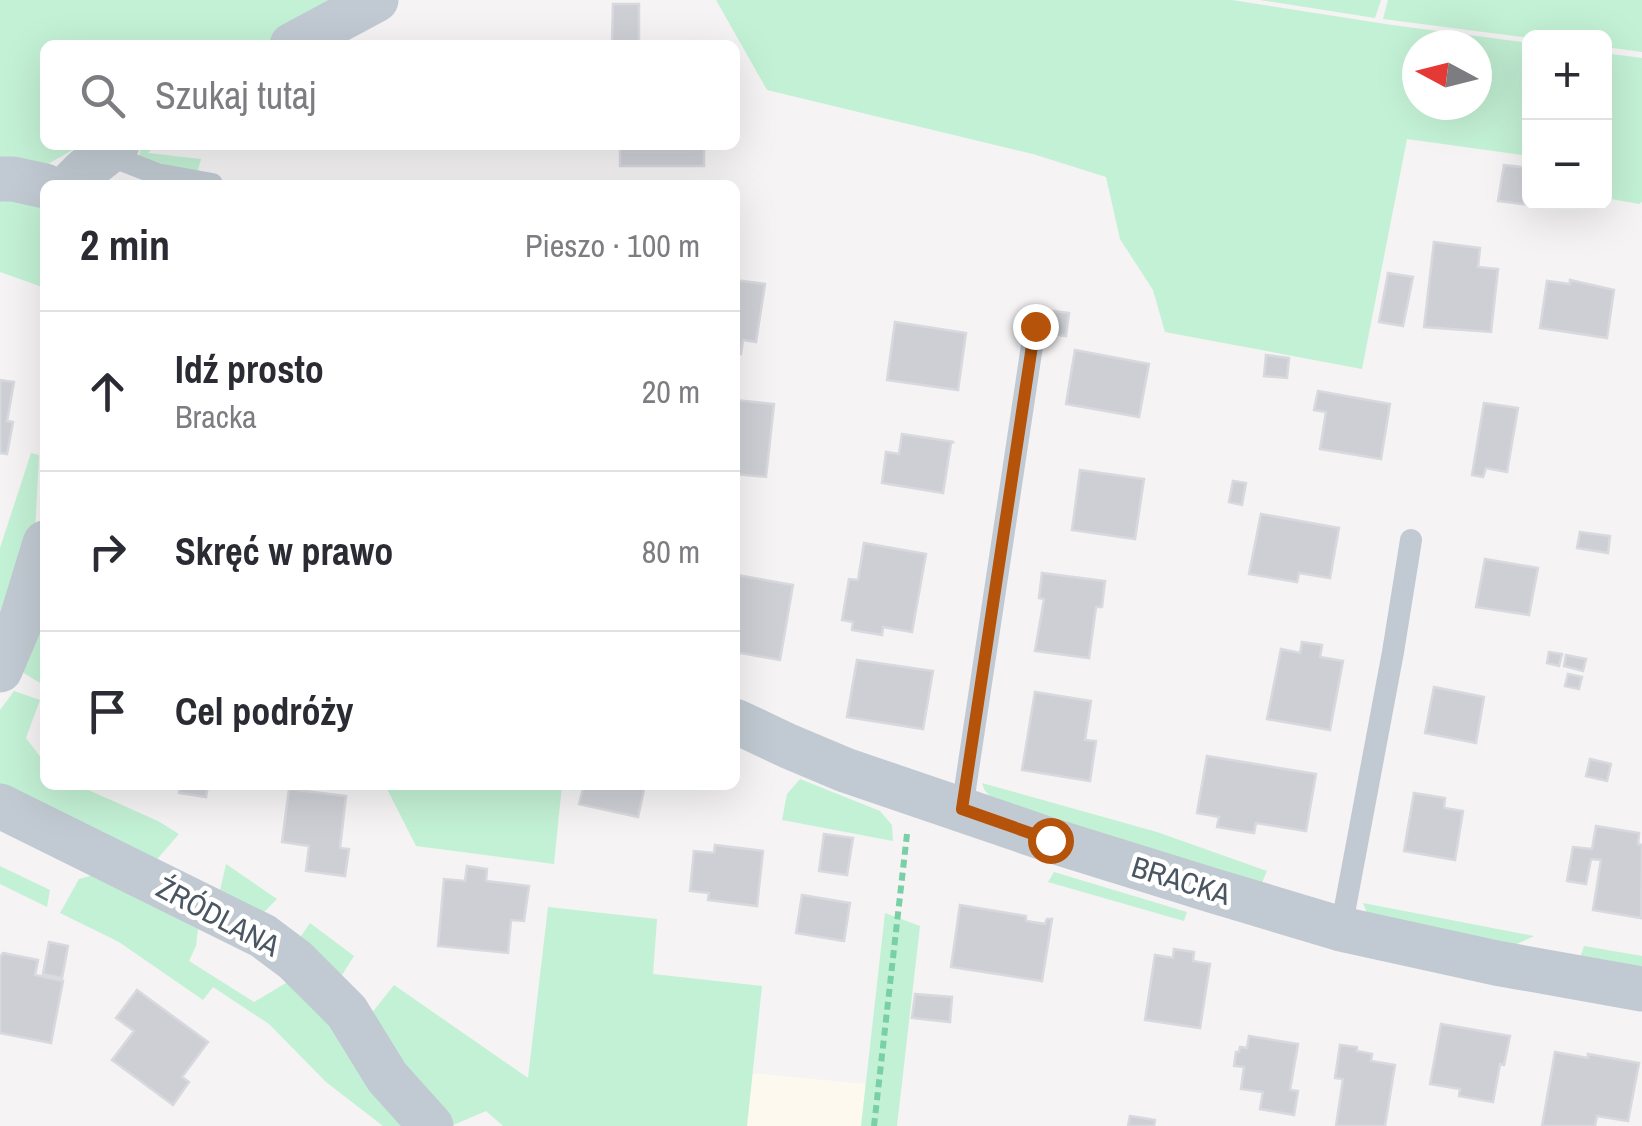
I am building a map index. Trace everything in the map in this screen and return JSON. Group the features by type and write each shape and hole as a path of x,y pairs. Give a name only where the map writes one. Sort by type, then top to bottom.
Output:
{"street":[{"path":"301,40 376,0"},
{"path":"76,180 110,150"},
{"path":"0,179 40,185"},
{"path":"0,670 22,618 40,559"},
{"name":"BRACKA","path":"740,722 788,746 912,793 1341,928 1642,990"},
{"name":"ŹRÓDLANA","path":"0,806 263,936 295,960 347,1012 387,1076 431,1126"}],"lane":[{"path":"113,150 157,174 190,180"},
{"path":"962,809 1035,326"},
{"path":"1341,928 1410,540"}],"path":[{"path":"874,1126 912,793"}],"shaded area":[{"path":"752,1073 866,1084 861,1126 747,1126"}],"green space":[{"path":"0,0 349,0 273,40 40,40 40,150 72,150 48,164 0,166"},
{"path":"716,0 1232,0 1430,30 1402,30 1402,120 1492,120 1492,38 1522,42 1522,155 1407,139 1362,369 1165,332 1153,290 1120,239 1106,177 1033,154 767,90"},
{"path":"1260,0 1381,0 1375,18"},
{"path":"1388,0 1642,0 1642,52 1612,48 1612,30 1522,30 1522,37 1492,33 1492,30 1383,19"},
{"path":"1612,54 1642,58 1639,204 1612,199"},
{"path":"140,150 151,150 148,153 201,159 197,174 139,157"},
{"path":"0,191 40,204 40,286 0,272"},
{"path":"31,453 39,455 35,532 0,642 0,548"},
{"path":"40,616 40,683 22,672"},
{"path":"14,691 40,700 26,738 40,756 40,790 88,790 179,834 152,865 0,787 0,710"},
{"path":"800,779 880,811 892,825 893,841 782,820 787,794"},
{"path":"982,783 1157,832 1267,871 1261,885 992,798"},
{"path":"388,790 561,790 554,864 416,846"},
{"path":"226,864 277,899 259,917 219,895"},
{"path":"0,866 50,890 47,907 0,884"},
{"path":"1054,872 1187,912 1184,921 1048,882"},
{"path":"94,875 198,929 189,961 254,1002 291,980 336,1030 411,1126 383,1126 326,1082 269,1024 213,987 203,1000 119,942 60,913 79,879"},
{"path":"1363,903 1534,936 1515,945 1369,918"},
{"path":"548,907 657,919 653,974 762,986 747,1126 503,1126 486,1111 451,1126 422,1098 371,1014 394,985 528,1078"},
{"path":"885,913 920,926 897,1126 861,1126"},
{"path":"310,923 354,956 337,983 299,939"},
{"path":"1584,946 1642,956 1642,971 1579,961"}],"building":[{"path":"613,4 639,4 639,40 612,40"},
{"path":"620,150 704,150 704,166 620,166"},
{"path":"1504,165 1522,167 1522,204 1498,201"},
{"path":"1434,242 1480,248 1478,267 1498,269 1491,332 1424,327"},
{"path":"1388,273 1413,277 1403,326 1379,322"},
{"path":"1570,280 1614,290 1607,338 1540,328 1547,281 1570,284"},
{"path":"740,281 765,284 756,342 743,340 741,354"},
{"path":"1054,311 1069,313 1066,336 1051,334"},
{"path":"895,322 966,333 958,390 887,380"},
{"path":"1075,350 1149,364 1139,417 1066,404"},
{"path":"1266,355 1289,358 1287,378 1264,376"},
{"path":"0,380 14,382 7,421 13,422 7,454 0,453"},
{"path":"1318,391 1390,404 1381,459 1320,449 1326,412 1314,410"},
{"path":"740,401 774,404 766,477 740,474"},
{"path":"1484,403 1518,408 1507,472 1486,468 1483,477 1472,475"},
{"path":"902,434 954,442 943,493 882,483 886,452 899,454"},
{"path":"1080,470 1144,479 1135,539 1072,530"},
{"path":"1233,481 1246,483 1242,505 1229,502"},
{"path":"1261,514 1339,528 1330,578 1299,573 1297,582 1249,574"},
{"path":"1580,532 1610,536 1608,553 1577,548"},
{"path":"864,543 926,554 912,632 883,627 882,635 852,630 853,622 842,620 849,579 858,580"},
{"path":"1485,559 1538,568 1529,615 1476,607"},
{"path":"1042,573 1105,581 1102,607 1096,607 1089,658 1035,651 1044,599 1039,598"},
{"path":"740,576 793,585 780,660 740,653"},
{"path":"1302,642 1322,645 1320,657 1343,661 1330,730 1267,719 1281,649 1300,653"},
{"path":"1549,652 1562,654 1559,666 1547,663"},
{"path":"1566,655 1586,659 1583,671 1564,666"},
{"path":"857,660 933,671 923,729 847,717"},
{"path":"1568,674 1582,677 1579,689 1565,686"},
{"path":"1434,687 1484,697 1476,743 1425,733"},
{"path":"1035,692 1091,701 1085,740 1096,741 1090,781 1022,770"},
{"path":"1207,756 1316,774 1306,831 1256,823 1254,833 1217,827 1219,817 1197,813"},
{"path":"1590,759 1611,764 1607,781 1586,776"},
{"path":"179,790 207,790 206,797"},
{"path":"289,790 346,796 340,848 349,849 345,876 306,871 309,846 282,842"},
{"path":"583,790 644,790 638,817 579,804"},
{"path":"1414,793 1445,798 1444,808 1463,811 1455,860 1404,851"},
{"path":"1596,826 1639,833 1641,918 1593,910 1601,860 1591,859 1586,884 1567,881 1573,847 1592,849"},
{"path":"824,834 853,838 847,875 819,871"},
{"path":"715,845 763,851 757,906 708,900 709,893 690,891 694,851 714,853"},
{"path":"467,866 487,869 486,881 529,886 524,921 511,920 508,953 438,946 444,879 465,881"},
{"path":"802,895 850,903 844,941 796,933"},
{"path":"960,905 1026,916 1026,921 1045,924 1052,919 1042,981 951,967"},
{"path":"49,942 68,946 62,978 43,974"},
{"path":"1174,949 1194,952 1193,961 1210,964 1200,1028 1145,1020 1155,955 1173,958"},
{"path":"3,953 38,960 35,975 63,981 51,1043 0,1033"},
{"path":"137,990 208,1042 182,1077 189,1082 173,1105 112,1060 134,1031 116,1018"},
{"path":"915,994 952,997 950,1022 912,1018"},
{"path":"1441,1024 1510,1036 1493,1102 1459,1096 1460,1089 1430,1084"},
{"path":"1249,1036 1298,1044 1290,1090 1298,1091 1294,1115 1260,1109 1263,1092 1241,1089 1244,1067 1234,1066 1236,1052 1240,1047 1247,1048"},
{"path":"1340,1045 1372,1054 1371,1061 1395,1065 1385,1126 1336,1126 1343,1079 1335,1078"},
{"path":"1555,1052 1639,1063 1628,1121 1597,1116 1595,1126 1542,1126"},
{"path":"1130,1116 1155,1120 1154,1126 1128,1126"}],"route":[{"path":"1035,326 962,809 1050,840"}]}
